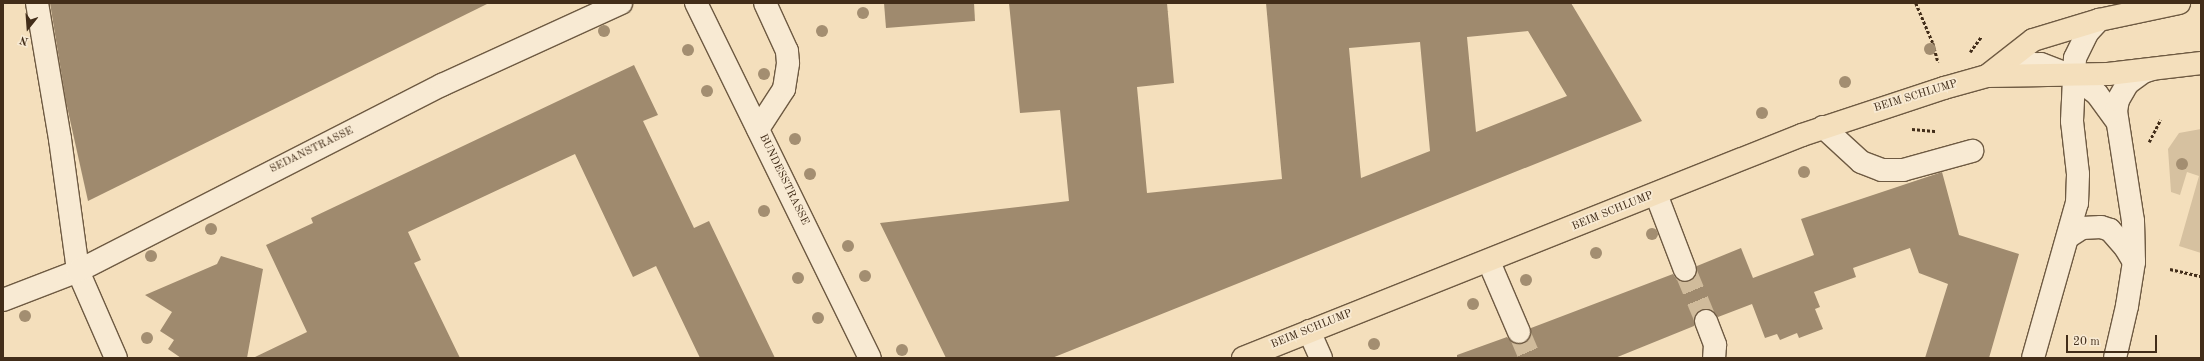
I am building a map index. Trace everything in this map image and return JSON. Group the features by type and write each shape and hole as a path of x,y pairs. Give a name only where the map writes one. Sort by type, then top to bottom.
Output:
{"main road":[{"name":"BEIM SCHLUMP","path":"1987,76 2006,63 2033,40 2099,20 2128,9 2179,3"},
{"name":"BEIM SCHLUMP","path":"1243,358 1488,262 1823,127 1944,88 1987,76 2073,76 2201,63"}],"street":[{"path":"37,3 60,139 78,271 116,358"},
{"name":"SEDANSTRASSE","path":"3,300 78,271 442,85 621,3"},
{"name":"BUNDESSTRASSE","path":"696,3 870,358"},
{"path":"758,129 784,89 788,63 787,51 765,3"},
{"path":"2033,358 2068,237 2078,190 2072,121 2073,76 2078,49 2087,33 2099,20"},
{"path":"2006,63 2040,64 2073,76 2097,94 2116,120"},
{"path":"2115,358 2134,262 2133,221 2116,120 2118,100 2128,83 2143,72 2153,69"},
{"path":"1823,127 1861,162 1882,170 1903,170 1972,151"},
{"path":"1656,194 1685,270"},
{"path":"2068,237 2082,228 2101,226 2110,230 2125,247 2134,262"},
{"path":"1488,262 1519,332"},
{"path":"1706,321 1715,345 1714,358"},
{"path":"1309,331 1321,358"}],"path":[{"path":"1916,3 1933,43 1944,88"},
{"path":"2170,269 2201,276"}],"shaded area":[{"path":"2201,129 2201,253 2179,246 2199,176 2187,172 2180,195 2171,192 2168,149 2179,133"}],"building":[{"path":"50,3 489,3 88,201 66,102"},
{"path":"884,3 974,3 975,21 886,28"},
{"path":"1009,3 1167,3 1174,83 1137,87 1147,193 1282,179 1266,3 1571,3 1642,121 1052,358 946,358 880,223 1069,201 1060,110 1020,113","holes":["1528,31 1567,96 1476,132 1467,37","1420,42 1430,151 1361,178 1349,48"]},
{"path":"634,65 658,115 643,121 694,228 709,221 775,358 700,358 656,266 633,277 575,154 408,232 421,260 414,263 460,358 253,358 307,332 266,245 313,223 311,218"},
{"path":"1942,172 1959,235 2019,254 1989,358 1925,358 1948,284 1919,273 1910,248 1853,268 1856,277 1814,292 1820,307 1815,309 1823,329 1799,338 1797,333 1780,340 1777,334 1765,338 1752,304 1718,317 1708,309 1701,309 1694,319 1694,326 1615,358 1457,358 1457,355 1507,337 1512,342 1524,344 1529,339 1531,328 1673,274 1677,280 1689,282 1695,278 1697,266 1741,248 1753,278 1814,255 1801,219"},
{"path":"221,256 263,269 247,358 181,358 168,349 174,340 160,331 172,312 145,295 217,264"}],"tunnel":[{"path":"1685,270 1706,321"},
{"path":"1519,332 1530,358"}]}
